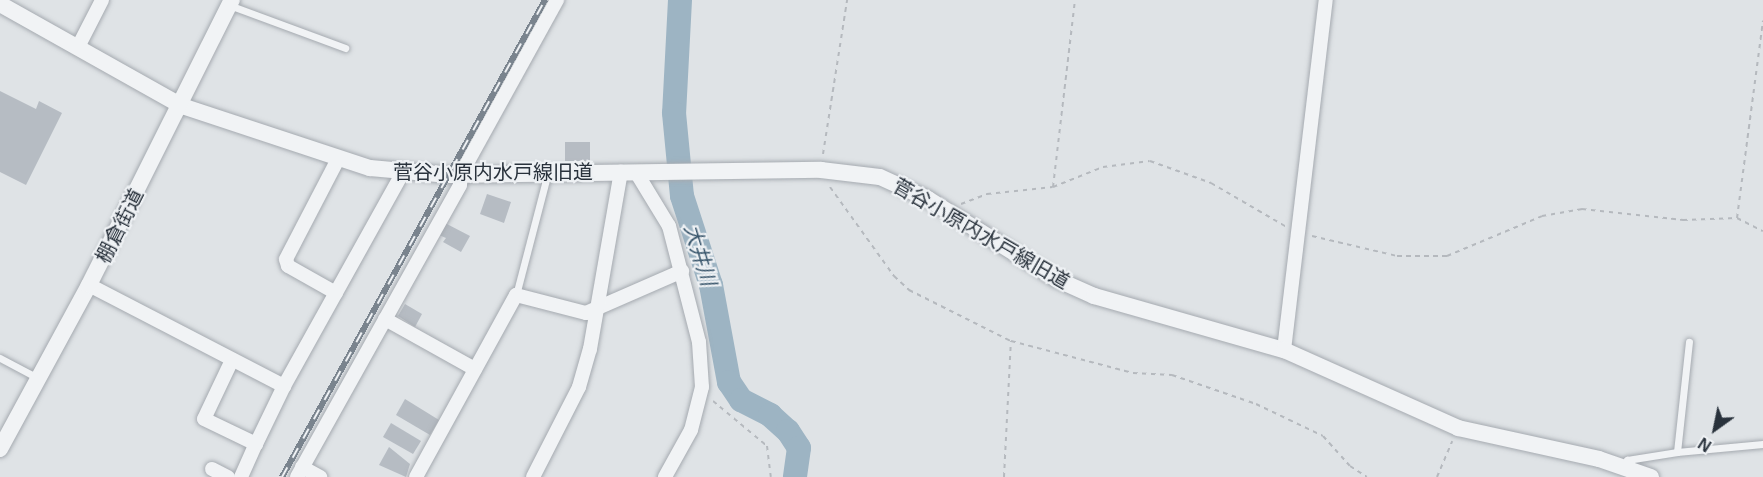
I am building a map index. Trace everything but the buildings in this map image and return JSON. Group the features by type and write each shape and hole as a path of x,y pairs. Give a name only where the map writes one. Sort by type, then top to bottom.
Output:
{"street":[{"path":"78,47 102,0"},
{"path":"320,477 299,472 460,185 461,174 557,0"},
{"path":"1284,350 1300,234 1326,0"},
{"name":"棚倉街道","path":"0,448 89,285 182,106 231,3"},
{"name":"菅谷小原内水戸線旧道","path":"0,4 182,106 338,159 402,174 821,170 880,177 955,217 1056,279 1094,296 1284,350 1458,428 1622,466 1651,477"},
{"path":"336,293 288,266 286,259 338,159"},
{"path":"629,172 669,226 699,342 702,387 691,430 666,477"},
{"path":"533,477 579,387 629,172"},
{"path":"241,477 284,386 402,174"},
{"path":"416,477 516,295 586,313 598,310 682,271"},
{"path":"89,285 284,386"},
{"path":"385,319 475,369"},
{"path":"232,360 204,419 256,444"},
{"path":"212,470 228,477"}],"lane":[{"path":"231,3 345,48"},
{"path":"516,295 547,173"},
{"path":"1677,452 1689,342"},
{"path":"0,358 38,378"},
{"path":"1622,466 1627,460 1677,452 1763,444"}],"path":[{"path":"847,0 821,170 902,283 1011,341 1133,373 1172,375 1256,404 1323,436 1350,466 1367,477"},
{"path":"1053,187 1075,0"},
{"path":"1737,218 1763,21"},
{"path":"955,217 961,204 987,194 1053,187 1103,167 1150,161 1211,183 1300,234 1397,256 1447,256 1542,216 1582,209 1683,220 1737,218 1763,231"},
{"path":"1004,477 1011,341"},
{"path":"702,387 716,404 767,446 771,477"},
{"path":"1437,477 1458,428"}],"waterway":[{"name":"大井川","path":"680,0 674,113 682,196 711,285 729,382 741,400 770,415 788,431 799,448 795,477"}],"railway":[{"path":"282,477 545,0"}]}
